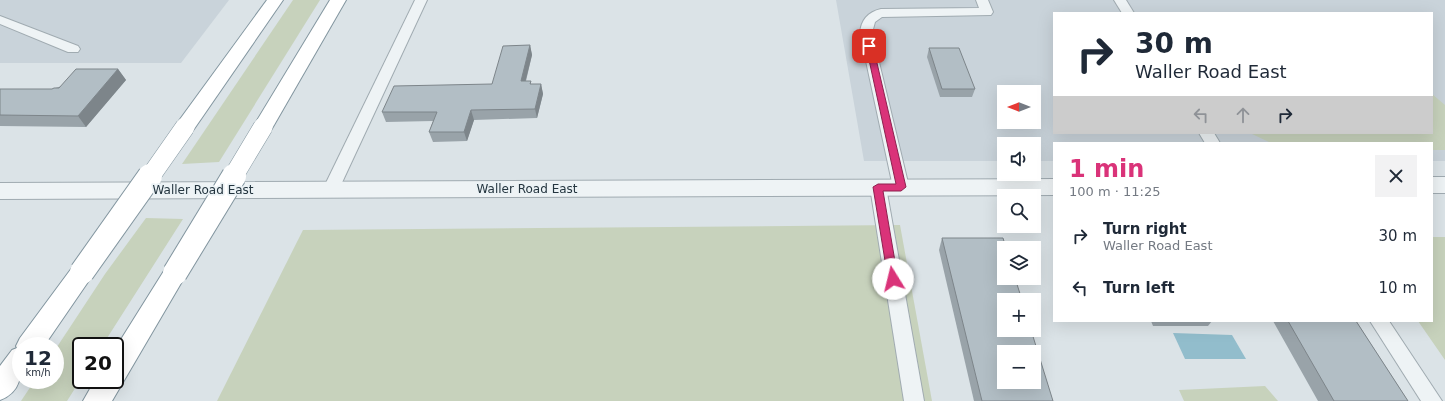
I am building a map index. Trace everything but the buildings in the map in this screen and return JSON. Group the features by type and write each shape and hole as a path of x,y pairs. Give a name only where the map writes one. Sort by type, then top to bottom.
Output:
{"highway":[{"path":"35,337 275,0"},
{"path":"124,357 264,127 338,0"},
{"path":"0,388 12,371"},
{"path":"98,401 105,389"}],"street":[{"path":"1433,185 1445,185"},
{"name":"Waller Road East","path":"0,191 1053,187"}],"lane":[{"path":"331,189 421,0"},
{"path":"901,187 866,32 867,24 873,15 881,13 987,12 982,0"},
{"path":"1120,0 1127,12"},
{"path":"0,20 73,49"},
{"path":"878,187 914,401"},
{"path":"1381,322 1432,401"}],"shaded area":[{"path":"0,0 229,0 181,63 0,63"},
{"path":"836,0 1445,0 1445,161 1433,161 1433,142 1053,142 1053,161 1041,161 1041,137 997,137 997,161 864,161"}],"green space":[{"path":"293,0 320,0 219,162 182,164"},
{"path":"1433,95 1445,105 1445,150 1433,150 1433,142 1269,142 1252,134 1433,134"},
{"path":"146,218 183,219 108,337 72,337 72,389 75,389 67,401 21,401 29,389 64,389 64,337 105,274"},
{"path":"900,225 932,401 217,401 303,230"},
{"path":"1433,237 1445,237 1445,360 1419,322 1433,322"},
{"path":"1265,386 1278,401 1184,401 1179,390"}],"water":[{"path":"1173,333 1232,335 1246,359 1185,359"}],"route":[{"path":"869,46 901,187 878,187 893,279"}]}
